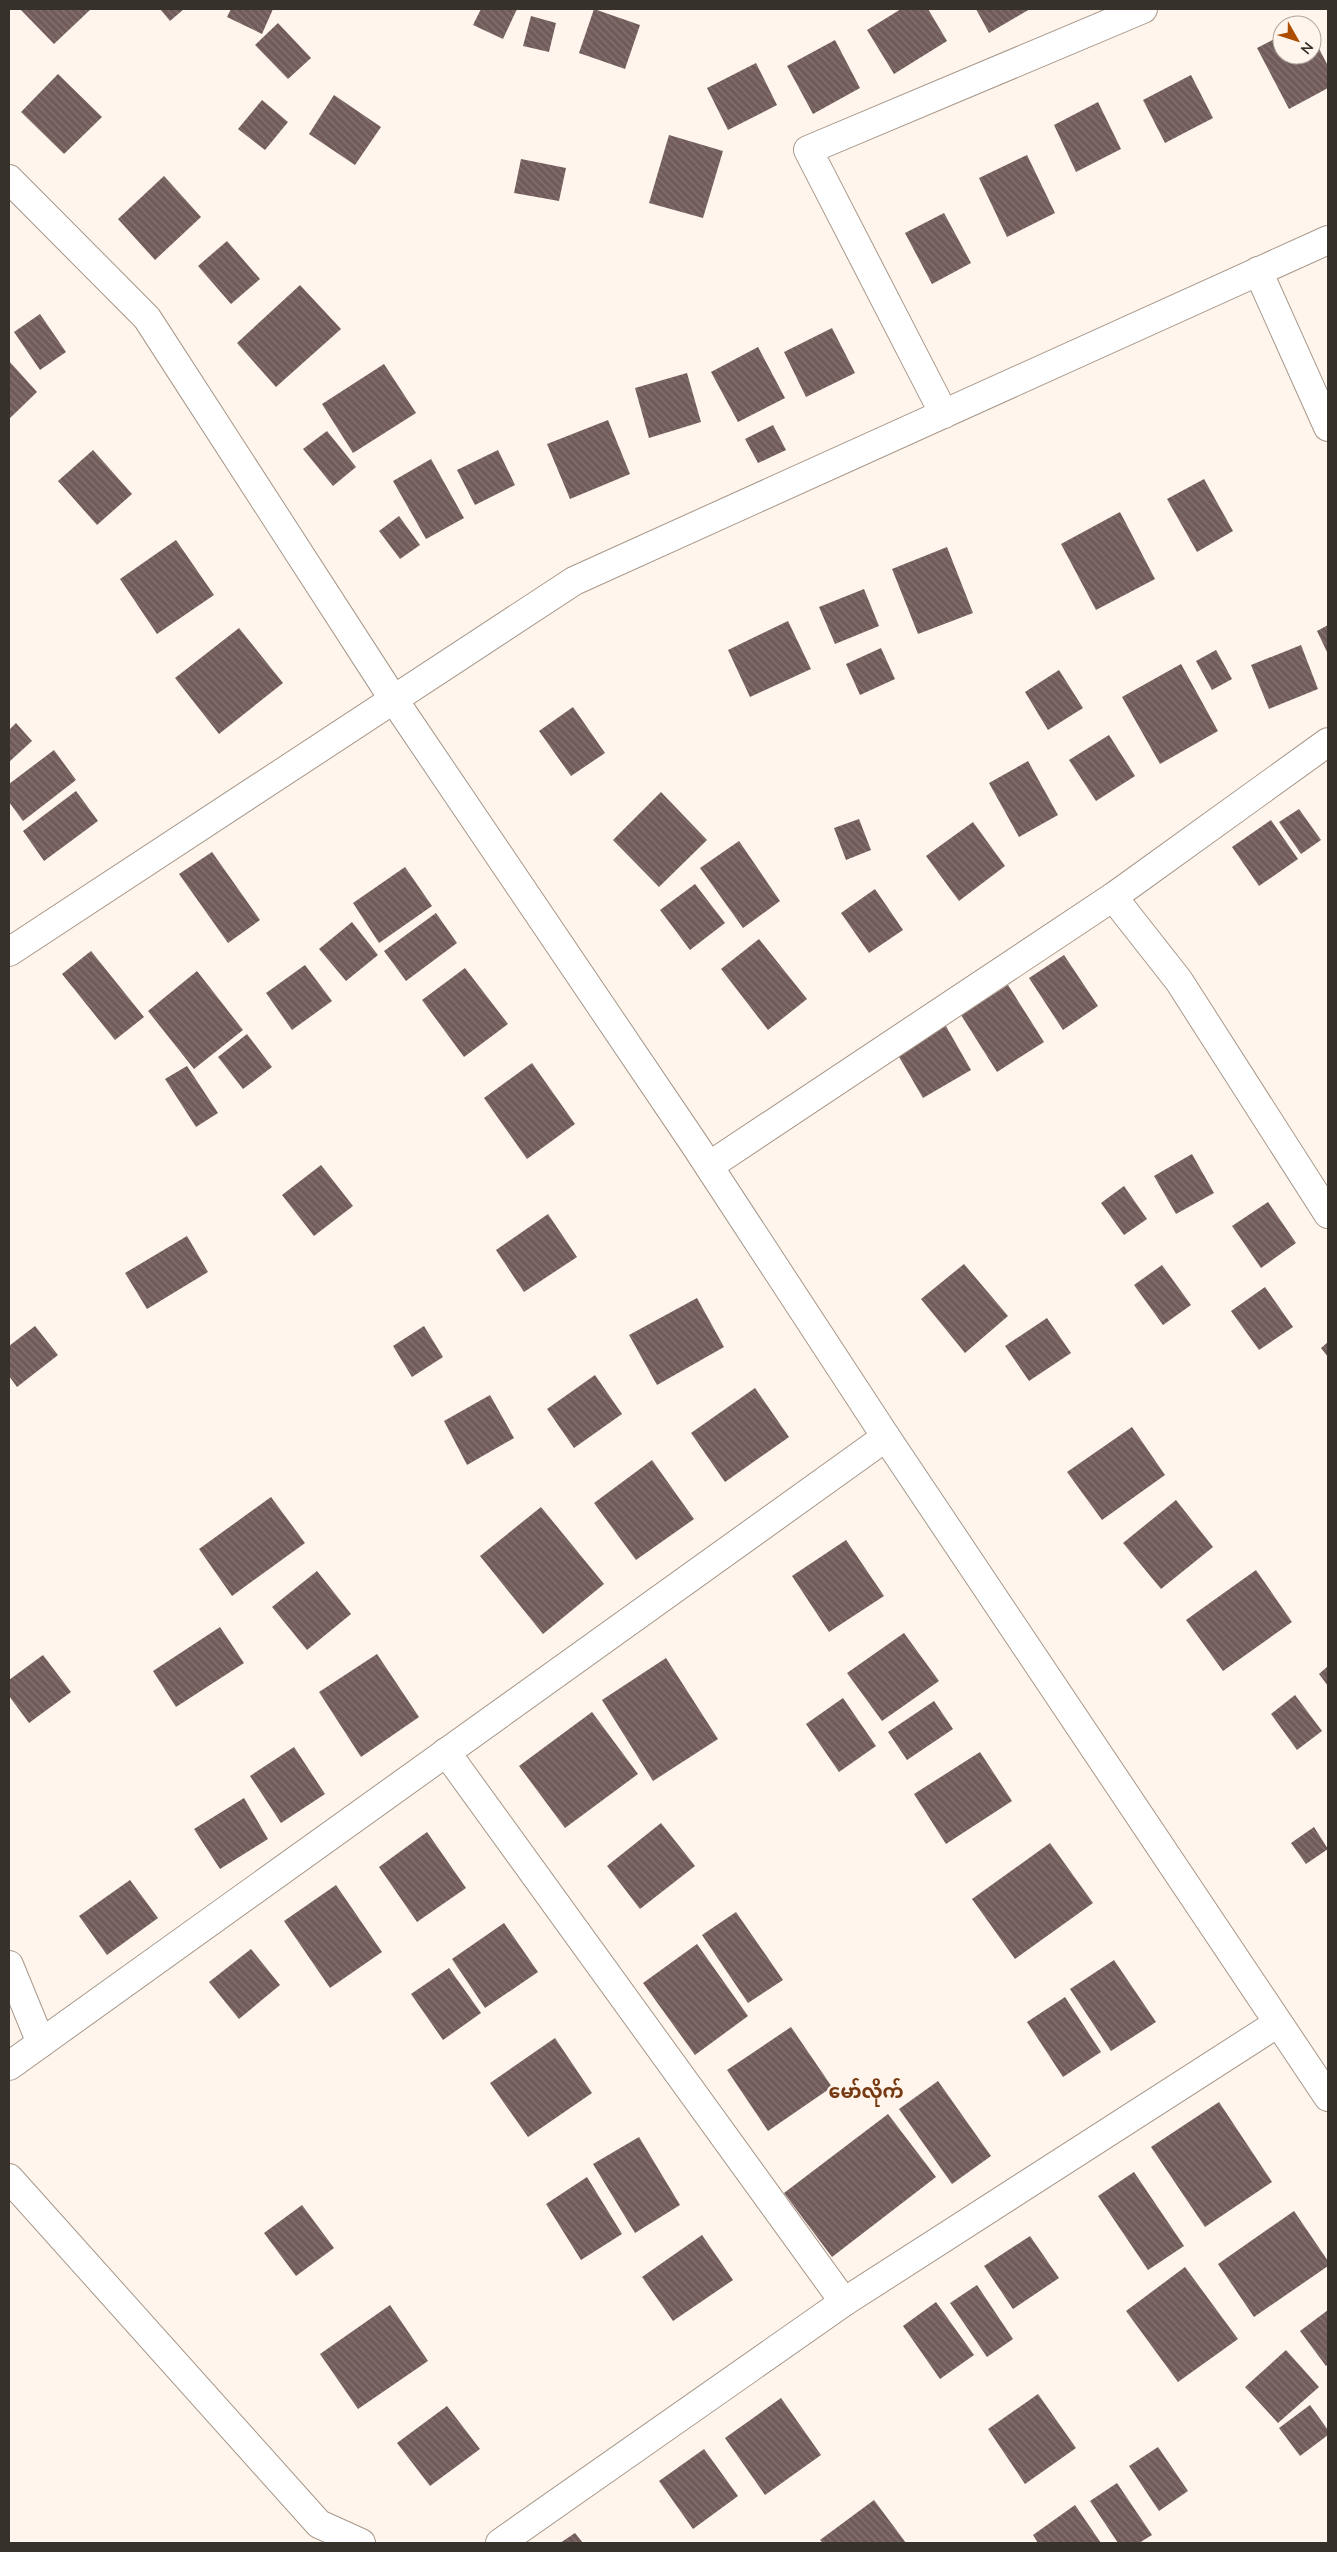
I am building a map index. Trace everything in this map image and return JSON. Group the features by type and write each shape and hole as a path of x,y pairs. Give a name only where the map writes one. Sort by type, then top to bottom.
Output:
{"street":[{"path":"944,414 808,150 1143,9"},
{"path":"9,179 146,318 394,700 709,1166 886,1437 1328,2097"},
{"path":"9,952 574,581 1328,240"},
{"path":"1258,271 1328,427"},
{"path":"709,1166 1113,897 1328,742"},
{"path":"1113,897 1179,981 1328,1214"},
{"path":"9,2066 886,1437"},
{"path":"446,1752 844,2302"},
{"path":"9,1965 41,2042"},
{"path":"500,2543 844,2302 1278,2023"},
{"path":"9,2178 319,2524 361,2543"}],"building":[{"path":"20,9 91,9 54,44"},
{"path":"160,9 184,9 170,21"},
{"path":"231,9 273,9 262,34 227,17"},
{"path":"481,9 517,9 503,39 473,25"},
{"path":"594,9 640,25 625,69 579,53"},
{"path":"901,9 928,9 947,41 894,74 867,30"},
{"path":"976,9 1030,9 989,33"},
{"path":"531,16 556,23 549,52 523,46"},
{"path":"278,23 311,58 288,79 255,45"},
{"path":"835,40 860,88 813,114 787,66"},
{"path":"1272,40 1272,65 1322,65 1322,54 1328,66 1328,88 1289,109 1257,48"},
{"path":"756,63 777,105 728,130 707,88"},
{"path":"58,74 102,117 64,154 21,112"},
{"path":"1191,75 1213,118 1165,143 1143,100"},
{"path":"334,95 381,127 355,165 309,134"},
{"path":"262,100 288,122 265,150 238,129"},
{"path":"1098,102 1121,149 1076,172 1054,125"},
{"path":"669,135 723,151 703,218 649,203"},
{"path":"1027,155 1055,213 1007,237 979,178"},
{"path":"521,159 566,168 559,201 514,193"},
{"path":"164,176 201,217 155,260 118,219"},
{"path":"944,213 971,263 932,284 905,233"},
{"path":"227,241 260,279 231,304 198,266"},
{"path":"300,285 341,329 276,387 237,343"},
{"path":"40,314 66,352 40,370 14,332"},
{"path":"832,328 855,373 806,397 784,352"},
{"path":"758,347 785,398 738,422 711,372"},
{"path":"9,361 37,392 9,419"},
{"path":"384,364 416,413 353,453 322,404"},
{"path":"687,373 701,422 649,438 635,388"},
{"path":"608,420 630,474 570,499 547,444"},
{"path":"773,425 786,450 758,463 745,439"},
{"path":"327,431 356,467 333,486 303,449"},
{"path":"93,450 132,494 97,525 58,481"},
{"path":"498,450 515,485 475,505 457,470"},
{"path":"431,459 464,518 426,539 393,481"},
{"path":"1204,479 1233,531 1197,552 1167,499"},
{"path":"1120,512 1155,579 1096,610 1061,544"},
{"path":"399,516 420,545 400,559 379,531"},
{"path":"176,540 214,595 157,634 120,579"},
{"path":"947,547 973,613 918,634 892,569"},
{"path":"864,589 879,626 835,644 819,607"},
{"path":"788,621 811,669 750,697 728,650"},
{"path":"1328,625 1328,654 1317,631"},
{"path":"239,628 283,683 219,734 175,678"},
{"path":"1301,645 1318,689 1269,709 1251,665"},
{"path":"881,648 895,679 860,695 846,664"},
{"path":"1216,650 1232,679 1212,690 1196,661"},
{"path":"1181,664 1218,731 1160,764 1122,697"},
{"path":"1059,670 1083,708 1048,730 1025,692"},
{"path":"573,707 605,753 571,776 539,731"},
{"path":"16,723 32,741 9,762 9,730"},
{"path":"1109,735 1135,776 1096,801 1069,760"},
{"path":"54,750 76,780 23,821 9,802 9,784"},
{"path":"1028,761 1058,815 1019,837 989,783"},
{"path":"76,791 98,821 44,861 23,831"},
{"path":"661,792 707,840 659,887 613,840"},
{"path":"1299,809 1321,840 1301,854 1279,822"},
{"path":"859,819 871,850 846,860 834,828"},
{"path":"1271,820 1298,859 1259,886 1232,847"},
{"path":"973,822 1005,866 959,901 926,856"},
{"path":"739,841 780,901 743,928 700,868"},
{"path":"212,852 260,920 228,943 179,874"},
{"path":"405,867 432,906 379,943 353,903"},
{"path":"695,884 725,923 690,950 660,910"},
{"path":"875,889 903,930 869,953 841,913"},
{"path":"436,913 457,943 406,981 384,951"},
{"path":"352,922 378,955 346,981 319,949"},
{"path":"759,939 807,999 768,1030 721,969"},
{"path":"91,951 144,1017 115,1040 62,974"},
{"path":"1064,955 1098,1006 1063,1030 1029,978"},
{"path":"305,965 332,1001 292,1030 266,993"},
{"path":"465,968 508,1024 464,1057 422,1000"},
{"path":"197,971 243,1030 194,1069 148,1011"},
{"path":"1008,985 1044,1042 997,1072 961,1015"},
{"path":"943,1021 971,1070 923,1098 895,1050"},
{"path":"247,1034 272,1067 243,1089 218,1057"},
{"path":"532,1063 575,1124 527,1159 484,1098"},
{"path":"187,1066 218,1113 196,1127 165,1079"},
{"path":"1192,1154 1214,1193 1176,1214 1154,1176"},
{"path":"321,1165 353,1206 314,1236 282,1195"},
{"path":"1124,1186 1147,1219 1124,1235 1101,1203"},
{"path":"1268,1202 1296,1243 1261,1268 1232,1226"},
{"path":"548,1214 577,1257 524,1292 496,1250"},
{"path":"187,1236 208,1272 147,1309 125,1273"},
{"path":"964,1264 1008,1316 965,1353 921,1299"},
{"path":"1162,1265 1191,1305 1163,1325 1134,1285"},
{"path":"1265,1287 1293,1327 1259,1350 1231,1311"},
{"path":"697,1298 724,1347 657,1385 629,1335"},
{"path":"1047,1318 1071,1353 1029,1381 1005,1346"},
{"path":"35,1326 58,1355 17,1387 9,1376 9,1346"},
{"path":"424,1326 443,1357 412,1377 393,1346"},
{"path":"1328,1342 1328,1357 1321,1348"},
{"path":"595,1375 622,1414 574,1448 547,1409"},
{"path":"755,1388 789,1437 725,1482 691,1433"},
{"path":"490,1395 514,1438 467,1465 444,1421"},
{"path":"1132,1427 1165,1475 1102,1520 1067,1472"},
{"path":"652,1460 694,1519 636,1560 594,1503"},
{"path":"271,1497 305,1543 232,1596 199,1549"},
{"path":"1176,1500 1213,1547 1161,1589 1123,1543"},
{"path":"541,1507 604,1584 543,1634 480,1556"},
{"path":"846,1540 884,1596 829,1632 792,1576"},
{"path":"1256,1570 1292,1622 1223,1671 1186,1620"},
{"path":"317,1571 351,1614 307,1650 272,1607"},
{"path":"220,1627 244,1663 176,1707 153,1671"},
{"path":"904,1633 939,1681 882,1721 847,1673"},
{"path":"377,1654 419,1717 361,1757 319,1692"},
{"path":"43,1655 71,1692 29,1723 9,1696 9,1680"},
{"path":"666,1658 718,1739 653,1781 602,1700"},
{"path":"1328,1666 1328,1686 1319,1674"},
{"path":"1295,1695 1322,1731 1297,1750 1271,1714"},
{"path":"843,1698 876,1746 839,1772 806,1724"},
{"path":"934,1701 953,1729 907,1760 888,1732"},
{"path":"592,1712 638,1774 565,1828 519,1766"},
{"path":"294,1747 325,1794 281,1823 250,1776"},
{"path":"980,1752 1012,1801 946,1844 914,1794"},
{"path":"244,1798 268,1839 220,1869 194,1829"},
{"path":"661,1823 695,1866 640,1909 607,1866"},
{"path":"1314,1827 1328,1849 1306,1864 1291,1843"},
{"path":"427,1832 466,1888 417,1922 379,1867"},
{"path":"1050,1843 1093,1903 1015,1959 972,1899"},
{"path":"130,1880 158,1918 107,1955 79,1916"},
{"path":"336,1885 382,1952 330,1988 284,1921"},
{"path":"736,1912 783,1980 748,2003 702,1935"},
{"path":"504,1923 538,1972 485,2008 452,1959"},
{"path":"697,1944 748,2016 695,2055 643,1983"},
{"path":"251,1949 280,1985 239,2019 209,1982"},
{"path":"1114,1960 1156,2022 1111,2051 1070,1989"},
{"path":"449,1968 481,2013 443,2040 411,1994"},
{"path":"1065,1997 1101,2052 1063,2077 1027,2022"},
{"path":"791,2027 832,2087 768,2131 727,2070"},
{"path":"555,2038 592,2093 528,2137 490,2083"},
{"path":"938,2081 991,2156 952,2184 899,2109"},
{"path":"1219,2102 1272,2182 1205,2227 1151,2147"},
{"path":"888,2114 936,2177 832,2257 784,2193"},
{"path":"639,2137 680,2205 635,2233 593,2164"},
{"path":"1134,2172 1184,2246 1148,2270 1098,2196"},
{"path":"587,2177 622,2234 581,2260 546,2204"},
{"path":"302,2205 334,2248 296,2276 264,2233"},
{"path":"1294,2211 1328,2261 1328,2266 1254,2317 1218,2264"},
{"path":"702,2235 733,2280 673,2321 642,2277"},
{"path":"1030,2236 1059,2278 1013,2309 984,2266"},
{"path":"1185,2267 1238,2339 1178,2382 1126,2311"},
{"path":"977,2285 1013,2339 987,2357 950,2303"},
{"path":"936,2302 974,2355 940,2379 903,2326"},
{"path":"390,2305 428,2361 358,2409 320,2354"},
{"path":"1328,2310 1328,2364 1326,2366 1300,2331"},
{"path":"1286,2350 1319,2387 1278,2423 1245,2387"},
{"path":"1038,2394 1076,2448 1025,2484 988,2429"},
{"path":"781,2398 821,2455 765,2495 725,2438"},
{"path":"1310,2405 1328,2430 1328,2435 1300,2456 1279,2428"},
{"path":"447,2406 480,2449 430,2486 397,2443"},
{"path":"1158,2447 1188,2491 1159,2511 1129,2466"},
{"path":"704,2449 738,2496 693,2529 659,2481"},
{"path":"1117,2483 1152,2535 1139,2543 1118,2543 1090,2501"},
{"path":"874,2500 906,2543 823,2543 820,2540"},
{"path":"1075,2505 1101,2543 1038,2543 1033,2535"},
{"path":"575,2533 583,2543 560,2543"}],"district":[{"name":"မော်လိုက်","path":"866,2091"}]}
